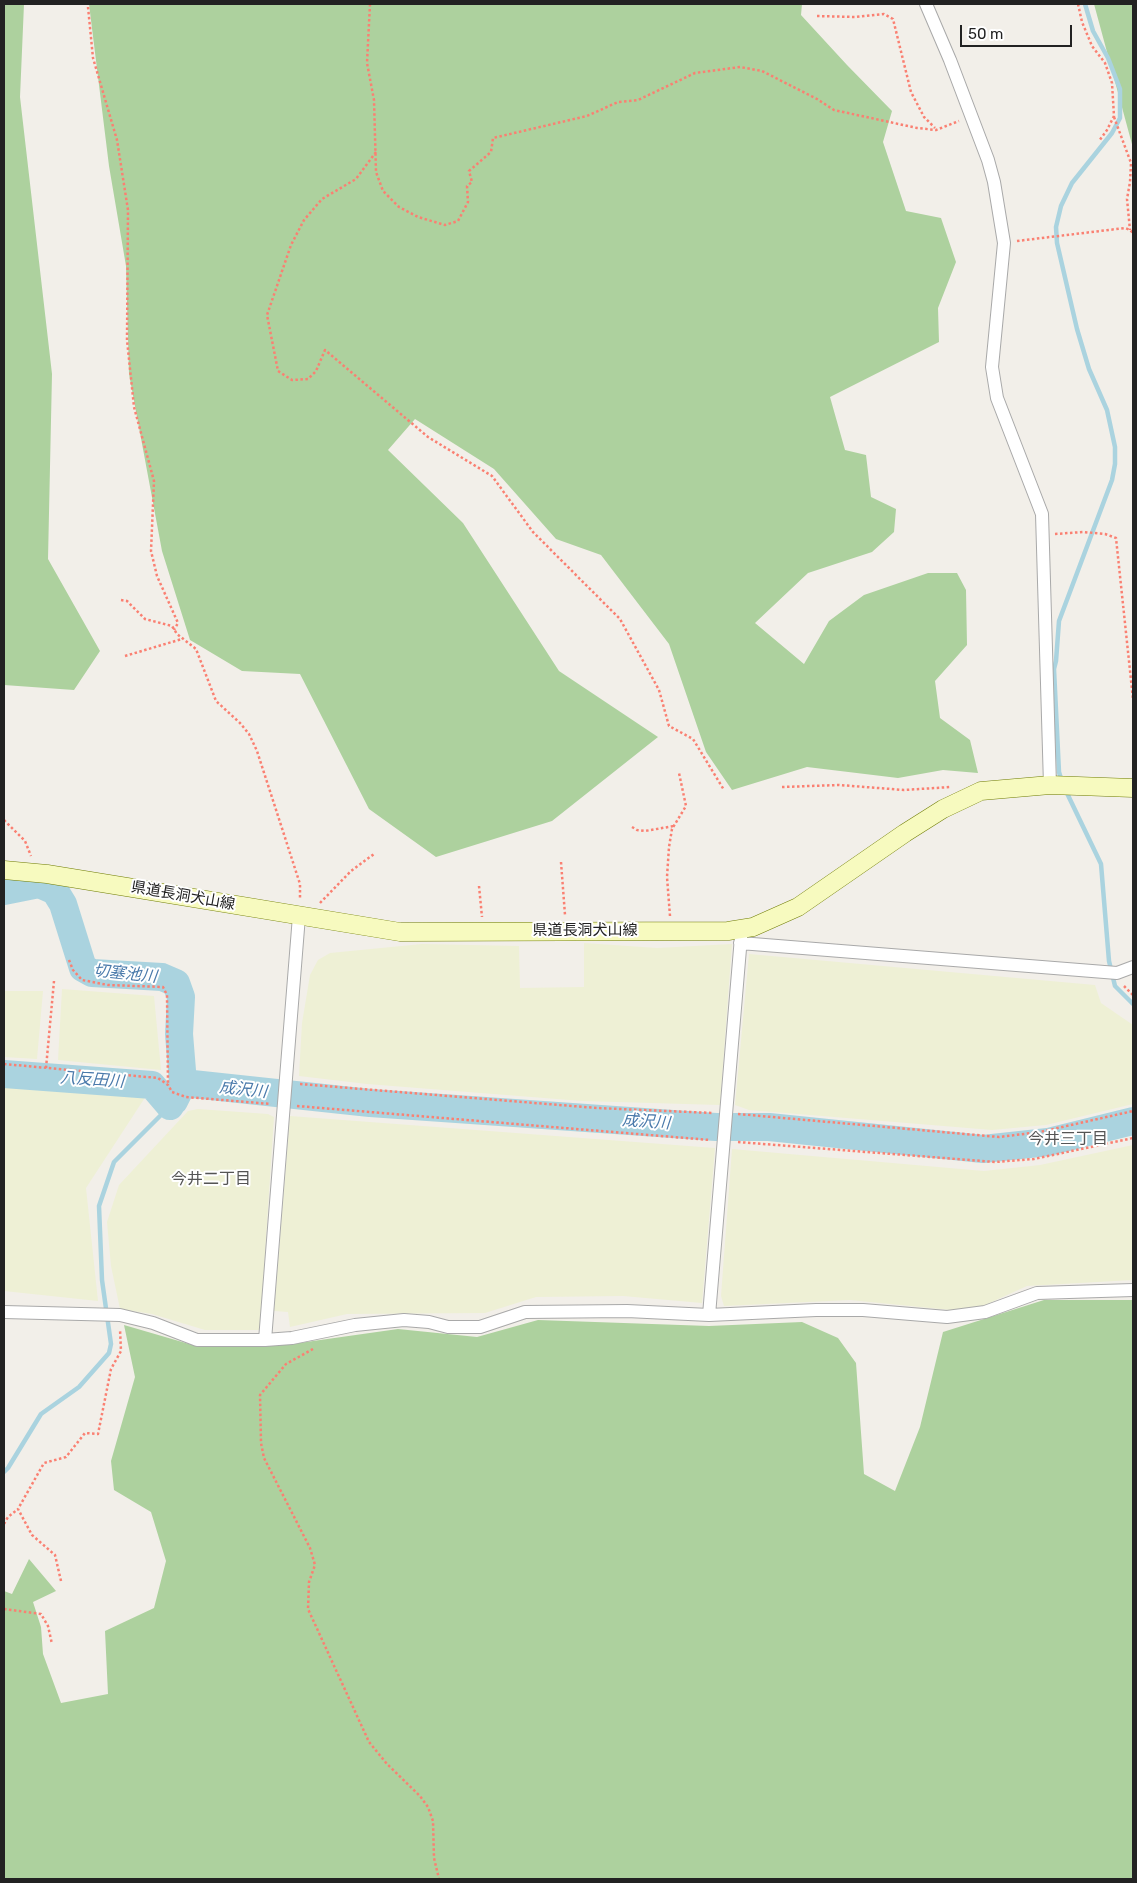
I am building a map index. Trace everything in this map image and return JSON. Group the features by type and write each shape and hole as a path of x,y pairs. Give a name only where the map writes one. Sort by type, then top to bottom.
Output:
{"main road":[{"name":"県道長洞犬山線","path":"4,870 38,873 400,932 566,930 672,932 741,936 753,927 798,907 905,833 944,809 976,793 986,790 1050,785 1133,788"}],"street":[{"path":"926,4 988,160 994,182 1004,243 992,367 997,398 1042,514 1050,785"},
{"path":"265,1340 284,1093 307,917"},
{"path":"710,1315 741,936 1101,972 1116,973 1133,967"},
{"path":"4,1312 120,1315 153,1323 197,1340 265,1340 292,1338 355,1325 404,1320 428,1322 448,1327 480,1327 525,1312 627,1311 710,1315 816,1310 863,1310 947,1317 985,1312 1037,1294 1133,1290"}],"path":[{"path":"370,4 367,63 374,100 376,172 383,191 399,207 418,217 445,225 458,221 468,202 467,186 472,182 469,171 491,152 494,138 586,116 618,102 638,100 695,73 740,67 762,71 817,98 834,110 917,128 936,130 971,116"},
{"path":"1078,4 1082,22 1092,46 1105,63 1112,84 1114,117 1130,163 1130,182 1127,199 1130,230"},
{"path":"88,6 93,58 117,140 128,210 127,340 134,407 154,481 151,551 157,576 178,623 174,630"},
{"path":"817,16 855,17 884,14 893,19 910,92 924,117 936,130"},
{"path":"1099,141 1114,117"},
{"path":"376,152 356,179 322,199 304,220 291,246 267,315 278,372 292,380 308,379 316,371 325,350 428,437 492,476 533,532 620,619 659,690 669,726 693,738 724,790"},
{"path":"1004,243 1125,228 1133,233"},
{"path":"1042,535 1083,532 1105,534 1116,538 1133,699"},
{"path":"121,600 127,601 145,619 172,626 182,639 196,650 216,701 249,734 257,751 300,884 307,917"},
{"path":"125,656 182,639"},
{"path":"672,932 667,877 669,846 674,826 686,806 679,773"},
{"path":"782,787 839,786 904,790 956,786"},
{"path":"4,820 25,841 38,873"},
{"path":"632,826 637,830 645,831 674,826"},
{"path":"307,917 350,871 374,854"},
{"path":"561,862 566,930"},
{"path":"479,886 483,931"},
{"path":"69,960 73,970 82,980 108,985 163,987 167,995 168,1085"},
{"path":"46,1068 54,981"},
{"path":"4,1064 158,1078 168,1085 172,1092 186,1097 284,1093 597,1108 725,1115 999,1137 1040,1132 1133,1111"},
{"path":"284,1093 723,1139 995,1162 1034,1159 1133,1138"},
{"path":"4,1524 8,1517 18,1510 44,1463 66,1457 85,1433 98,1434 111,1369 121,1352 120,1315"},
{"path":"320,1345 286,1364 260,1395 261,1443 264,1458 310,1548 314,1565 309,1582 308,1609 370,1742 386,1764 420,1796 428,1807 433,1821 434,1858 439,1879"},
{"path":"18,1510 32,1535 55,1555 61,1581"},
{"path":"4,1609 41,1614 48,1626 52,1644"}],"green space":[{"path":"4,4 24,4 20,97 52,374 48,559 100,651 74,690 4,685"},
{"path":"89,4 802,4 801,15 892,111 883,142 906,211 941,218 956,262 938,308 939,342 830,397 845,450 866,455 871,497 896,509 894,532 872,552 808,573 755,623 804,664 829,621 864,595 928,573 957,573 966,590 967,645 935,681 940,718 970,740 978,773 943,770 898,778 807,767 732,790 706,752 669,644 601,555 556,539 494,469 415,419 388,450 463,523 559,671 658,737 552,821 436,857 369,809 300,674 242,671 190,640 162,551 129,374 126,266 109,166"},
{"path":"1094,4 1133,4 1133,148"},
{"path":"584,943 657,948 732,944 720,1105 582,1101 367,1084 299,1076 302,1023 310,975 318,960 330,953 422,944 519,946 520,988 584,987"},
{"path":"749,954 1095,985 1101,1003 1133,1025 1133,1104 1046,1125 992,1130 749,1110 735,1105"},
{"path":"62,989 154,996 161,1070 58,1060"},
{"path":"4,991 43,991 37,1059 4,1057"},
{"path":"4,1086 146,1096 86,1188 98,1301 4,1291"},
{"path":"198,1109 268,1114 274,1117 260,1330 205,1330 152,1314 120,1309 111,1266 107,1222 119,1185 188,1111"},
{"path":"290,1116 715,1148 702,1303 623,1296 536,1297 485,1313 347,1314 290,1327 288,1312 274,1311"},
{"path":"1133,1145 1133,1280 1027,1286 983,1306 950,1310 850,1300 724,1306 721,1296 732,1149 984,1171 1040,1165"},
{"path":"1044,1300 1133,1300 1133,1879 4,1879 4,1591 12,1594 29,1559 56,1591 33,1602 41,1627 43,1654 61,1703 108,1694 105,1631 154,1608 166,1561 151,1512 114,1490 111,1461 135,1377 124,1325 196,1346 292,1344 398,1329 477,1337 538,1320 709,1326 802,1322 838,1338 856,1363 864,1474 895,1491 920,1427 943,1332"}],"waterway":[{"path":"1062,782 1059,772 1054,669 1059,621 1112,480 1115,464 1115,447 1107,410 1089,369 1077,329 1057,243 1056,227 1061,206 1072,183 1112,133 1120,118 1120,89 1108,58 1093,31 1085,4"},
{"path":"1065,789 1101,864 1109,961 1115,986 1133,1004"},
{"name":"切塞池川","path":"4,891 39,884 55,891 63,904 83,968 92,973 162,977 176,983 181,997 179,1034 183,1083 174,1101"},
{"name":"八反田川","path":"4,1074 152,1085 170,1106"},
{"name":"成沢川","path":"170,1106 183,1083 370,1103 716,1127 769,1127 983,1149 1048,1142 1133,1121"},
{"path":"4,1472 41,1414 79,1387 109,1353 111,1344 102,1280 99,1206 114,1162 170,1106"}],"district":[{"name":"今井三丁目","path":"1068,1139"},
{"name":"今井二丁目","path":"211,1179"}]}
